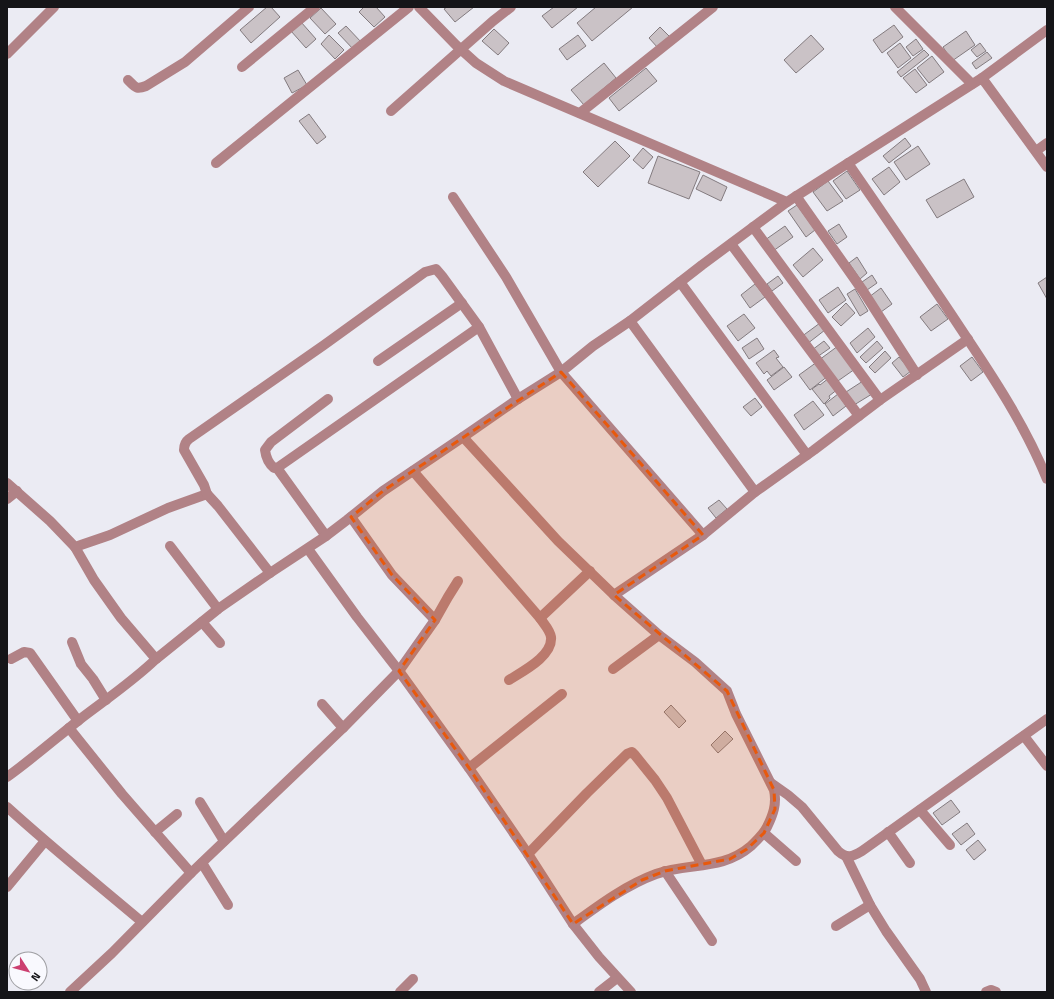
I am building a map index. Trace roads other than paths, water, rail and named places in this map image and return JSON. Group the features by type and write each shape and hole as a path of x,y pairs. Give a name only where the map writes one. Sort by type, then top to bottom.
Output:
{"street":[{"path":"7,54 54,7"},
{"path":"128,80 135,87 140,88 146,86 184,62 249,7"},
{"path":"242,67 315,7"},
{"path":"216,163 409,7"},
{"path":"419,7 460,50 476,63 504,81 787,202"},
{"path":"391,111 511,7"},
{"path":"580,113 713,7"},
{"path":"895,7 972,84"},
{"path":"7,777 106,700 218,609 308,549 383,491 518,399 561,372 593,346 630,321 787,202 982,78 1047,30"},
{"path":"982,78 1047,166"},
{"path":"1036,151 1047,142"},
{"path":"848,163 934,288 1008,400 1047,479"},
{"path":"796,196 863,291 917,375"},
{"path":"453,197 506,277 561,372 703,535"},
{"path":"753,227 880,400"},
{"path":"731,244 859,416"},
{"path":"270,573 207,494 184,450 185,442 425,272 436,269 479,326 518,399"},
{"path":"680,282 807,455"},
{"path":"378,361 462,303"},
{"path":"630,321 755,492"},
{"path":"277,468 479,326"},
{"path":"614,595 703,535 755,492 880,400 968,339"},
{"path":"326,536 277,468 270,465 266,459 265,450 271,442 328,399"},
{"path":"463,437 558,541 614,595 659,635 696,662 727,691 736,714 772,784 776,798 775,809 764,833 747,849 730,859 720,862 665,871 642,880 625,888 573,924"},
{"path":"412,471 547,627 551,636 551,642 548,650 533,664 509,680"},
{"path":"7,483 50,521 75,547 94,580 121,618 156,659"},
{"path":"7,499 17,491"},
{"path":"75,547 110,535 168,508 207,494"},
{"path":"351,517 392,574 434,620"},
{"path":"170,546 218,609"},
{"path":"308,549 356,617 399,671 469,768 528,854 573,924 599,957 631,992"},
{"path":"540,618 590,571"},
{"path":"70,992 399,671 434,620 458,580"},
{"path":"202,622 220,643"},
{"path":"613,668 659,635"},
{"path":"72,642 81,664 93,679 106,700"},
{"path":"11,658 24,652 30,653 78,721"},
{"path":"469,768 562,694"},
{"path":"322,704 342,728"},
{"path":"846,856 857,854 1047,719"},
{"path":"69,728 122,794 191,873"},
{"path":"1024,736 1047,766"},
{"path":"528,854 587,793 627,754 632,752 655,780 667,798 702,865"},
{"path":"772,784 802,807 838,851 846,856 870,905 886,931 920,979 926,992"},
{"path":"200,802 224,841"},
{"path":"7,808 45,842 142,922"},
{"path":"920,810 950,845"},
{"path":"155,832 177,814"},
{"path":"888,832 910,863"},
{"path":"764,833 796,861"},
{"path":"7,888 45,842"},
{"path":"202,863 228,905"},
{"path":"665,871 712,941"},
{"path":"836,926 870,905"},
{"path":"599,992 617,978"},
{"path":"400,992 413,979"},
{"path":"986,992 991,990 996,992"}]}
